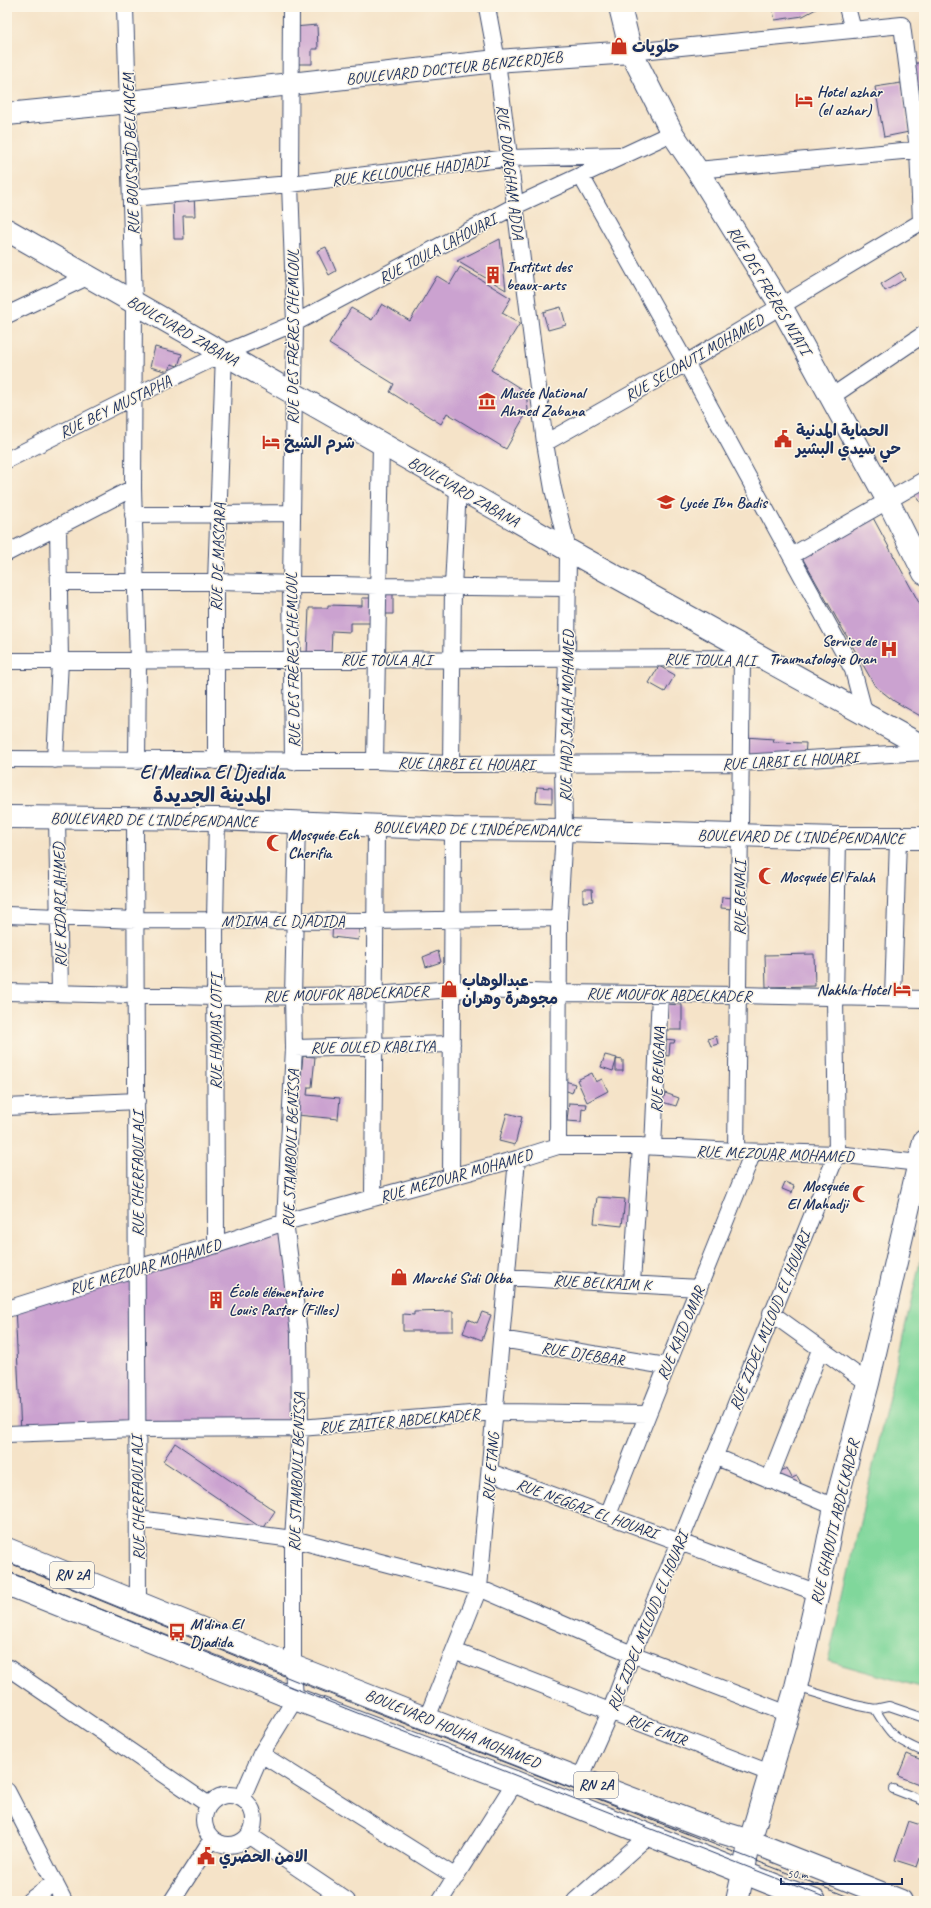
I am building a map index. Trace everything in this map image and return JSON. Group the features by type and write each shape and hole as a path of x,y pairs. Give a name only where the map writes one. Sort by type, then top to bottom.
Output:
{"main road":[{"name":"RUE DES FRÈRES NIATI","path":"620,7 631,52 672,133 697,170 781,306 888,500 924,573"},
{"name":"BOULEVARD DOCTEUR BENZERDJEB","path":"7,114 497,61 631,52"},
{"name":"BOULEVARD ZABANA","path":"7,230 568,550 740,651 766,660 924,747"},
{"name":"BOULEVARD DE L'INDÉPENDANCE","path":"7,817 217,819 376,827 564,830 838,838 924,838"},
{"name":"RUE GHAOUTI ABDELKADER","path":"737,1901 750,1841 796,1687 818,1593 835,1507 868,1383 924,1141"},
{"name":"BOULEVARD HOUHA MOHAMED","path":"7,1549 138,1601 293,1666 717,1831 750,1841 901,1901"},
{"name":"BOULEVARD HOUHA MOHAMED","path":"11,1590 515,1782 744,1872 793,1897 815,1901"}],"street":[{"name":"RUE BOUSSAÏD BELKACEM","path":"126,7 134,302 135,396 133,515 138,661 137,762"},
{"name":"RUE DES FRÈRES CHEMLOUL","path":"291,7 290,184 295,323 291,583 293,762"},
{"name":"RUE DOURGHAM ADDA","path":"487,7 497,61 545,443 553,489 568,550"},
{"path":"847,7 853,30"},
{"name":"BOULEVARD DOCTEUR BENZERDJEB","path":"631,52 902,25 921,149"},
{"name":"RUE TOULA LAHOUARI","path":"224,353 295,323 515,206 672,133"},
{"path":"697,170 921,149 922,223"},
{"name":"RUE KELLOUCHE HADJADI","path":"131,198 290,184 509,158 625,155"},
{"path":"581,176 686,363 853,670 865,715"},
{"name":"RUE SELOAUTI MOHAMED","path":"545,443 686,363 922,223"},
{"path":"7,315 87,277"},
{"path":"831,397 924,334"},
{"name":"RUE BEY MUSTAPHA","path":"8,456 224,353"},
{"name":"RUE DE MASCARA","path":"216,761 216,582 224,353"},
{"path":"374,762 381,444"},
{"path":"791,556 924,480"},
{"path":"7,553 133,488"},
{"path":"451,764 453,587 458,488"},
{"path":"133,515 292,513"},
{"path":"56,760 60,661 58,526"},
{"name":"RUE HADJ SALAH MOHAMED","path":"558,1146 559,918 564,830 563,763 567,658 568,550"},
{"path":"59,582 216,582 378,586 568,588"},
{"name":"RUE TOULA ALI","path":"7,661 567,658 740,651"},
{"name":"RUE BENALI","path":"736,1151 739,995 738,835 740,763 740,651"},
{"name":"RUE LARBI EL HOUARI","path":"7,759 137,762 374,762 451,764 740,763 924,752"},
{"name":"RUE KIDARI AHMED","path":"57,817 60,917 60,993"},
{"name":"RUE CHERFAOUI ALI","path":"135,818 137,1100 136,1428 138,1601"},
{"name":"RUE HAOUAS LOTFI","path":"216,1245 215,920 217,819"},
{"name":"RUE STAMBOULI BENÏSSA","path":"295,1699 293,1666 293,1539 300,1428 299,1333 284,1222 294,1048 293,996 296,823"},
{"path":"373,1198 376,995 376,827"},
{"path":"451,1176 453,829"},
{"name":"RUE ZIDEL MILOUD EL HOUARI","path":"580,1778 610,1712 632,1654 680,1542 771,1313 837,1154 835,997 838,838"},
{"path":"893,998 898,839"},
{"name":"M'DINA EL DJADIDA","path":"7,915 136,920 559,918"},
{"name":"RUE MOUFOK ABDELKADER","path":"7,992 216,997 376,995 453,989 558,993 924,999"},
{"name":"RUE BENGANA","path":"632,1283 647,1147 660,994"},
{"name":"RUE OULED KABLIYA","path":"294,1048 452,1044"},
{"path":"7,1107 137,1100"},
{"name":"RUE MEZOUAR MOHAMED","path":"7,1309 216,1245 284,1222 517,1159 558,1146 647,1147 837,1154 919,1163"},
{"name":"RUE KAID OMAR","path":"608,1516 666,1366 700,1288 753,1152"},
{"name":"RUE ETANG","path":"428,1718 479,1588 490,1472 505,1277 517,1159"},
{"name":"RUE BELKAIM K","path":"505,1277 700,1288"},
{"path":"771,1313 820,1350 868,1383"},
{"name":"RUE DJEBBAR","path":"501,1339 666,1366"},
{"path":"769,1480 820,1350"},
{"name":"RUE ZAITER ABDELKADER","path":"7,1434 136,1428 300,1428 495,1412 647,1414"},
{"path":"714,1456 835,1507"},
{"name":"RUE NEGGAZ EL HOUARI","path":"490,1472 818,1593"},
{"path":"138,1519 293,1539 479,1588 632,1654 788,1714"},
{"name":"RUE EMIR","path":"454,1651 770,1773"},
{"path":"7,1666 208,1805"},
{"path":"242,1798 261,1754 295,1699"},
{"path":"261,1754 456,1877"},
{"path":"440,1901 515,1782"},
{"path":"7,1791 64,1901"},
{"path":"230,1794 242,1798 252,1811 254,1819 253,1827 249,1835 241,1842 234,1844 220,1843 212,1839 204,1827 204,1814 208,1805 222,1795 230,1794"},
{"path":"249,1835 347,1901"},
{"path":"575,1901 649,1835"},
{"path":"172,1901 212,1839"},
{"path":"28,1901 55,1882"}],"lane":[{"path":"796,1687 855,1705 875,1709 889,1706 924,1718"},
{"path":"875,1709 896,1739 924,1752"},
{"path":"893,1789 924,1801"}],"green space":[{"path":"924,1245 924,1688 828,1661"}],"building":[{"path":"772,7 816,7 816,9 803,16 775,20"},
{"path":"317,25 318,49 312,49 312,64 296,64 294,27"},
{"path":"916,63 924,63 924,88 915,89 913,70"},
{"path":"901,83 909,132 884,137 875,87"},
{"path":"194,194 195,216 183,216 184,239 174,239 173,195"},
{"name":"Institut des beaux-arts","path":"500,239 506,290 457,261"},
{"path":"326,247 336,271 329,275 317,251"},
{"path":"460,267 511,298 502,313 520,323 491,370 526,392 528,410 506,449 447,413 441,424 390,392 394,384 329,344 351,308 372,320 382,304 410,321 437,276 450,284"},
{"path":"901,272 905,279 885,291 881,284"},
{"path":"561,307 566,325 548,330 543,312"},
{"path":"155,347 182,354 178,366 171,364 169,372 150,367"},
{"path":"924,488 924,507 915,494"},
{"name":"Service de Traumatologie Oran","path":"871,514 924,612 924,718 894,701 875,686 800,554"},
{"path":"379,592 393,592 393,614 379,614"},
{"path":"362,598 373,598 372,623 350,623 350,632 332,631 331,655 307,655 309,608 328,608 328,605 362,606"},
{"path":"659,666 675,675 665,692 649,683"},
{"path":"745,737 774,739 773,742 806,743 805,757 744,754"},
{"path":"537,787 552,788 552,803 536,802"},
{"path":"583,889 592,889 593,901 583,902"},
{"path":"722,897 734,898 733,909 721,908"},
{"path":"333,921 360,924 358,940 332,937"},
{"path":"438,951 441,962 426,967 423,957"},
{"path":"814,954 815,986 766,987 765,955"},
{"path":"666,1004 682,1005 682,1030 666,1030"},
{"path":"716,1036 718,1044 711,1046 708,1039"},
{"path":"664,1039 675,1040 674,1043 670,1043 669,1056 663,1055"},
{"path":"605,1055 617,1058 613,1071 601,1067"},
{"path":"303,1056 315,1057 312,1087 308,1087 307,1095 340,1098 338,1119 297,1115"},
{"path":"616,1059 623,1060 623,1071 616,1071"},
{"path":"592,1073 596,1082 602,1079 608,1091 587,1102 577,1080"},
{"path":"565,1081 575,1084 572,1093 562,1089"},
{"path":"665,1093 679,1098 676,1106 662,1102"},
{"path":"569,1103 587,1104 586,1109 582,1108 581,1122 567,1121"},
{"path":"507,1113 522,1117 515,1145 499,1141"},
{"path":"785,1182 794,1186 792,1193 782,1189"},
{"path":"597,1197 625,1199 622,1226 594,1223"},
{"name":"École élémentaire Louis Paster (Filles)","path":"285,1222 300,1428 136,1429 137,1268"},
{"path":"132,1277 130,1429 21,1433 15,1306"},
{"path":"453,1311 453,1331 403,1331 403,1314 414,1315 414,1312"},
{"path":"482,1312 491,1315 482,1340 463,1333 468,1319 477,1323"},
{"path":"175,1443 275,1511 263,1529 163,1461"},
{"path":"787,1468 792,1478 797,1476 801,1483 785,1490 777,1473"},
{"path":"907,1754 924,1761 924,1786 898,1776"},
{"path":"908,1821 924,1826 924,1847 917,1867 895,1860"}],"tram line":[{"path":"7,1562 294,1680 859,1901"},
{"path":"7,1571 294,1688 834,1901"}],"place":[{"name":"حلويات","path":"619,46"},
{"name":"Hotel azhar (el azhar)","path":"804,100"},
{"name":"Institut des beaux-arts","path":"493,275"},
{"name":"Musée National Ahmed Zabana","path":"487,401"},
{"name":"الحماية المدنية حي سيدي البشير","path":"783,439"},
{"name":"شرم الشيخ","path":"271,442"},
{"name":"Lycée Ibn Badis","path":"666,502"},
{"name":"Service de Traumatologie Oran","path":"889,649"},
{"name":"Mosquée Ech Cherifia","path":"275,843"},
{"name":"Mosquée El Falah","path":"767,876"},
{"name":"عبدالوهاب مجوهرة وهران","path":"449,989"},
{"name":"Nakhla Hotel","path":"902,989"},
{"name":"Mosquée El Mahadji","path":"861,1194"},
{"name":"Marché Sidi Okba","path":"399,1277"},
{"name":"École élémentaire Louis Paster (Filles)","path":"216,1300"},
{"name":"M'dina El Djadida","path":"177,1632"},
{"name":"الامن الحضري","path":"206,1856"}],"district":[{"name":"El Medina El Djedida المدينة الجديدة","path":"212,784"}]}
